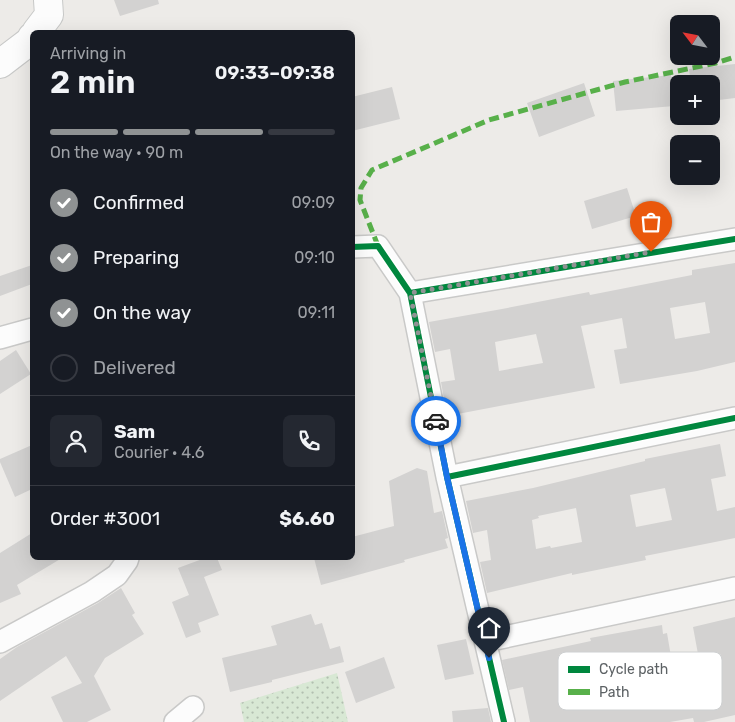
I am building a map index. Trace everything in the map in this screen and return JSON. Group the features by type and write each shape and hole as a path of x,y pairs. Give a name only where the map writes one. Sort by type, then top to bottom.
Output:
{"main road":[{"path":"38,30 49,16 48,0"},
{"path":"0,64 30,41"}],"street":[{"path":"410,293 735,239"},
{"path":"355,247 378,246 410,293 447,477 504,722"},
{"path":"0,338 30,331"},
{"path":"447,477 735,418"},
{"path":"0,642 92,592 117,574 127,560"},
{"path":"486,642 735,588"},
{"path":"174,722 193,707"}],"green space":[{"path":"337,673 348,722 244,722 240,703"}],"building":[{"path":"114,0 158,0 159,4 120,16"},
{"path":"735,64 735,98 720,100 720,75 690,75 689,69"},
{"path":"670,75 670,106 616,111 613,81"},
{"path":"584,83 595,116 539,137 527,103"},
{"path":"392,87 400,119 355,130 355,96"},
{"path":"627,188 636,216 592,229 584,201"},
{"path":"735,263 735,362 697,371 620,384 614,350 627,348 622,318 581,326 595,388 447,416 441,382 455,380 450,349 435,352 429,322 589,292 590,295 692,275 692,270","holes":["705,302 710,333 675,339 670,308","536,334 543,363 499,371 495,342"]},
{"path":"30,266 30,285 0,296 0,276"},
{"path":"16,350 30,375 0,394 0,361"},
{"path":"720,444 726,476 711,479 717,511 735,507 735,538 645,556 646,560 572,575 572,573 487,593 480,562 491,560 487,530 473,533 466,501 533,488 645,461 645,459","holes":["665,488 672,520 636,527 630,495","576,508 582,542 536,549 532,520 539,518 538,516"]},
{"path":"30,446 30,490 15,497 0,459"},
{"path":"417,468 427,471 434,513 442,511 448,538 445,539 448,548 321,585 315,560 355,560 355,536 394,526 389,481"},
{"path":"30,534 30,560 59,560 17,585 21,594 0,603 0,553"},
{"path":"200,560 218,560 222,570 204,577 219,615 198,623 201,632 186,638 172,602 189,595 178,568"},
{"path":"121,588 135,613 132,615 144,634 105,658 94,676 111,710 87,722 63,722 51,697 82,683 66,656 0,701 0,659 17,647 98,603"},
{"path":"311,614 315,625 322,623 330,649 340,646 344,662 230,692 222,658 277,645 271,626"},
{"path":"735,617 735,715 704,722 694,722 693,718 670,722 530,722 523,687 509,690 502,660 591,641 590,638 662,625 663,634 667,633 670,652 558,652 558,710 722,710 722,652 698,652 693,627"},
{"path":"466,639 474,674 445,680 437,645"},
{"path":"384,657 395,688 356,703 345,672"},
{"path":"488,708 491,722 453,722 452,711"}],"marked path":[{"path":"378,246 360,200 361,188 372,170 489,120 625,82 716,63 735,57"}],"cycle path":[{"path":"410,293 735,239"},
{"path":"355,247 378,246 410,293 447,477 504,722"},
{"path":"447,477 735,418"}],"way so far":[{"path":"436,421 410,293 651,252"}],"route":[{"path":"436,421 489,658"}]}
